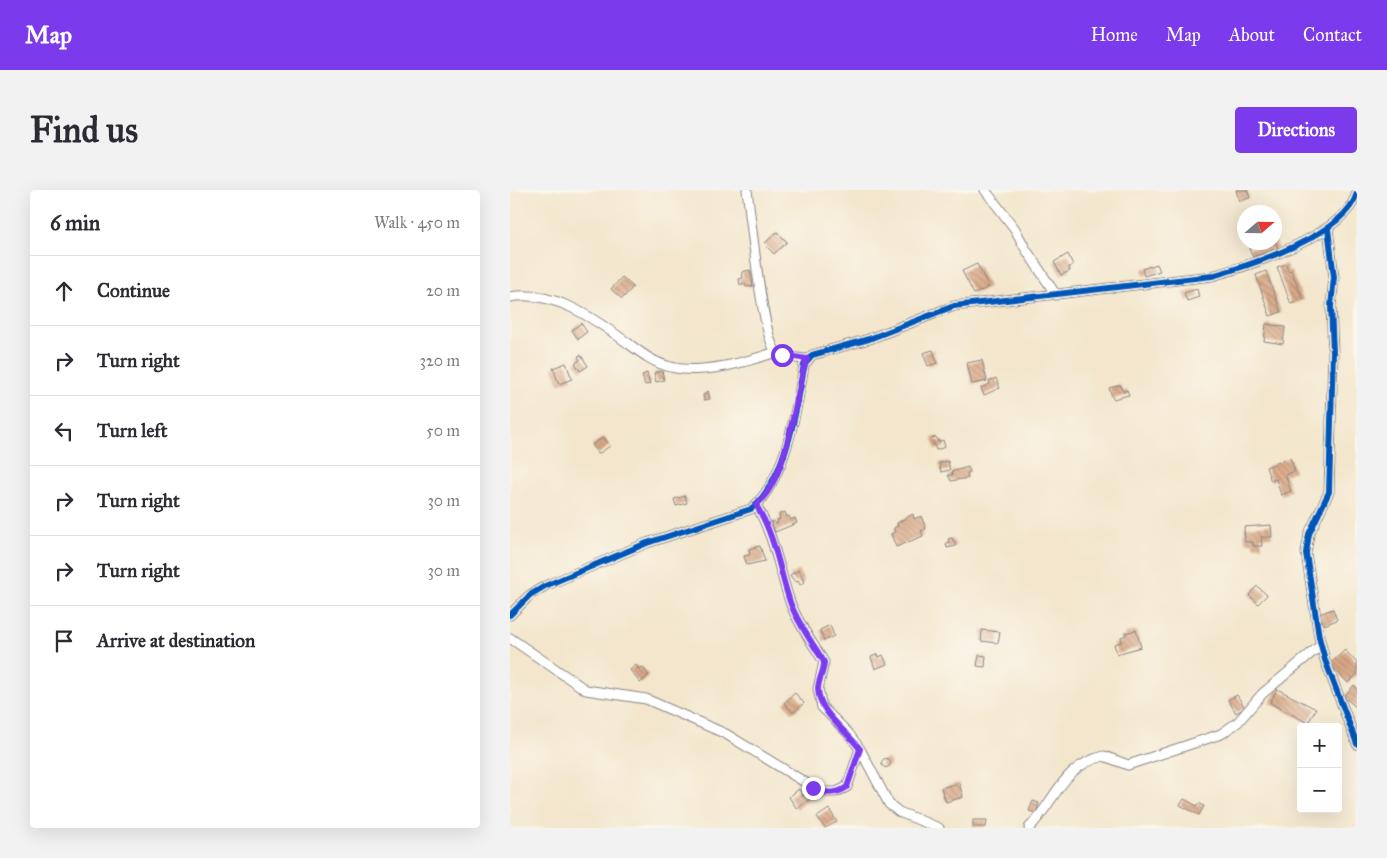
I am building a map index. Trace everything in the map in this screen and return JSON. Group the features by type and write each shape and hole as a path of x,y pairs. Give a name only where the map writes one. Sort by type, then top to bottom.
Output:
{"street":[{"path":"747,190 766,318 776,352"},
{"path":"984,190 1016,228 1025,248 1056,295"},
{"path":"510,297 523,295 557,302 591,316 654,362 672,368 695,369 743,363 776,352 807,359 869,339 954,306 1212,276 1248,266 1328,228 1344,216 1357,193"},
{"path":"1328,228 1334,277 1331,306 1333,352 1329,492 1309,534 1306,553 1321,645 1357,744"},
{"path":"510,615 530,595 545,586 647,543 751,509 756,505 770,488 777,472 788,439 807,359"},
{"path":"756,505 768,530 790,602 800,623 824,662 818,689 822,707 848,733 860,749 890,804 899,812 939,828"},
{"path":"510,638 586,690 646,699 726,734 821,792 836,792 847,787 860,749"},
{"path":"1029,828 1070,773 1084,763 1104,756 1128,765 1221,734 1238,722 1262,694 1321,645"}],"building":[{"path":"1236,190 1247,190 1250,198 1239,201"},
{"path":"777,232 787,242 774,254 764,244"},
{"path":"1250,250 1272,250 1253,257"},
{"path":"1068,254 1073,265 1069,267 1070,271 1061,275 1054,262"},
{"path":"977,264 989,287 974,294 962,271"},
{"path":"1157,264 1160,271 1144,276 1142,269"},
{"path":"1286,264 1288,271 1291,270 1303,300 1291,304 1277,267"},
{"path":"750,270 753,286 746,287 745,284 740,285 739,279 743,278 742,272"},
{"path":"1266,271 1281,312 1270,316 1256,275"},
{"path":"622,277 633,287 622,299 611,289"},
{"path":"1197,289 1199,297 1187,301 1184,293"},
{"path":"581,323 587,332 578,339 572,330"},
{"path":"1266,324 1285,327 1283,344 1264,341"},
{"path":"933,350 937,363 928,366 923,353"},
{"path":"581,355 588,366 580,371 575,363 580,360 578,356"},
{"path":"982,360 987,381 972,384 967,363"},
{"path":"566,363 572,379 559,384 553,368"},
{"path":"662,371 664,380 656,382 654,373"},
{"path":"647,373 650,384 645,385 642,375"},
{"path":"996,378 1000,388 984,395 981,388 990,384 989,381"},
{"path":"1120,385 1123,392 1127,390 1129,395 1113,399 1109,388"},
{"path":"708,391 710,399 704,400 703,395"},
{"path":"604,437 610,446 598,454 592,445"},
{"path":"936,437 938,442 943,440 945,447 936,450 932,438"},
{"path":"1290,458 1295,471 1285,475 1291,491 1281,495 1276,479 1271,481 1266,467"},
{"path":"948,461 950,470 941,472 939,463"},
{"path":"968,467 970,472 967,473 968,478 951,481 948,475 953,475 951,472"},
{"path":"685,496 687,503 676,506 674,499"},
{"path":"785,512 791,520 795,518 797,523 775,532 771,522 778,523 777,520 780,519 779,514"},
{"path":"913,514 914,519 921,516 926,529 921,531 923,536 896,547 891,534 895,532 894,528 898,526 897,523"},
{"path":"1271,525 1272,537 1261,537 1262,546 1253,546 1253,542 1245,542 1244,527"},
{"path":"952,538 956,546 947,548 946,543 949,542 948,539"},
{"path":"760,546 765,561 747,565 744,556 750,555 749,549"},
{"path":"799,570 804,582 800,585 790,575"},
{"path":"1257,586 1267,595 1258,604 1249,595"},
{"path":"1333,609 1337,620 1324,625 1319,614"},
{"path":"830,625 834,636 824,641 820,630"},
{"path":"982,630 1000,632 998,643 981,641"},
{"path":"1136,630 1141,647 1117,654 1114,644 1122,642 1121,637 1126,635 1125,633"},
{"path":"1345,650 1357,663 1357,674 1348,683 1330,664"},
{"path":"878,654 879,657 883,655 887,664 875,669 871,657"},
{"path":"979,655 986,656 985,667 977,666"},
{"path":"636,665 639,669 642,667 649,675 640,683 630,670"},
{"path":"1354,685 1357,688 1357,708 1344,697"},
{"path":"1277,689 1316,709 1308,723 1270,703"},
{"path":"795,693 804,703 793,713 784,703"},
{"path":"1237,695 1245,708 1236,713 1228,700"},
{"path":"886,758 891,763 886,768 881,763"},
{"path":"959,783 963,797 946,802 941,788"},
{"path":"799,789 803,796 807,793 811,798 797,809 789,797"},
{"path":"1184,799 1197,806 1199,803 1204,806 1199,815 1180,805"},
{"path":"1033,801 1039,803 1036,813 1029,811"},
{"path":"829,809 837,822 825,828 817,817"},
{"path":"973,820 987,820 986,827 973,827"}],"cycle path":[{"path":"510,615 530,595 545,586 647,543 751,509 763,496 781,462 798,402 804,365 812,355 869,339 954,306 1212,276 1229,271 1272,256 1316,235 1335,222 1349,208 1357,193"},
{"path":"1328,229 1334,277 1331,306 1333,352 1329,492 1309,534 1306,553 1319,637 1325,660 1357,744"}],"route":[{"path":"782,355 807,359 804,365 788,439 777,472 770,488 756,505 768,530 790,602 800,623 824,662 818,684 822,707 848,733 860,749 851,780 847,787 842,791 830,794 813,788"}]}
